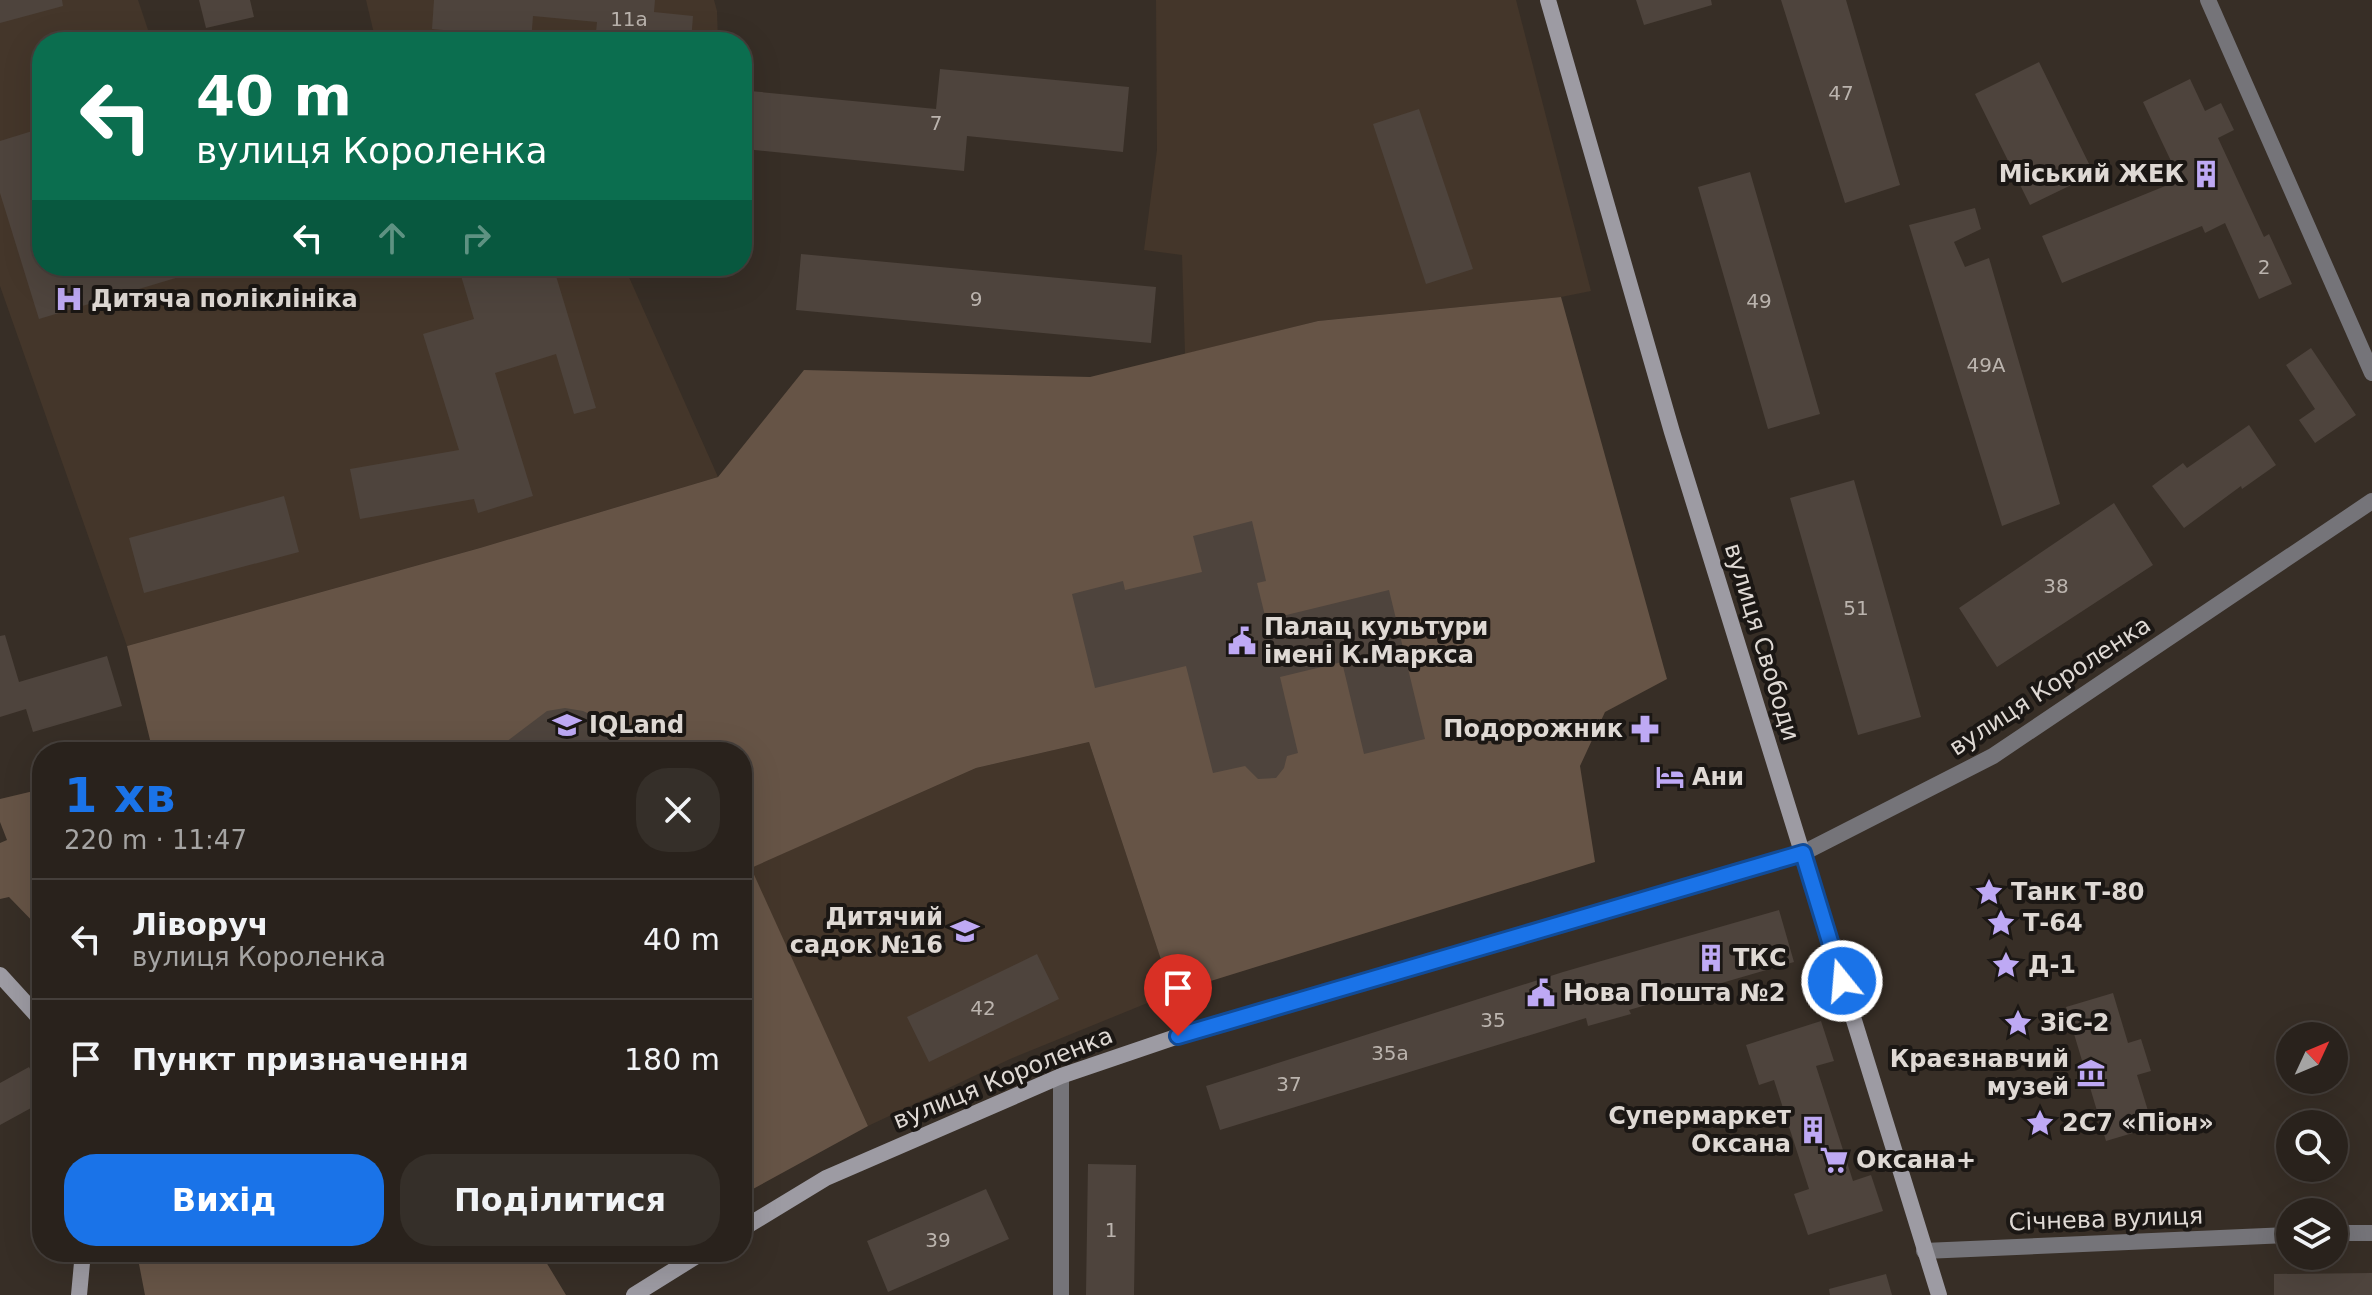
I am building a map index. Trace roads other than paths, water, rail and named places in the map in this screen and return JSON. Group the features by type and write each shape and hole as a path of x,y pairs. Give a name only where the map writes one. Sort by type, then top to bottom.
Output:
{"main road":[{"name":"вулиця Свободи","path":"1548,0 1672,432 1939,1295"},
{"name":"вулиця Короленка","path":"752,1223 826,1178 1061,1076 1208,1026 1803,853"},
{"path":"0,975 32,1007"},
{"path":"79,1295 82,1262"},
{"path":"634,1295 687,1262"}],"street":[{"path":"2208,0 2372,373"},
{"name":"вулиця Короленка","path":"1803,853 1993,756 2372,501"},
{"path":"1061,1076 1061,1295"},
{"path":"2348,1233 2372,1233"},
{"name":"Січнева вулиця","path":"1924,1251 2276,1236"}],"place":[{"name":"Міський ЖЕК","path":"2206,174"},
{"name":"Дитяча поліклініка","path":"69,299"},
{"name":"Палац культури імені К.Маркса","path":"1242,641"},
{"name":"IQLand","path":"567,725"},
{"name":"Подорожник","path":"1645,729"},
{"name":"Ани","path":"1670,777"},
{"name":"Танк Т-80","path":"1989,892"},
{"name":"Т-64","path":"2001,923"},
{"name":"Дитячий садок №16","path":"965,931"},
{"name":"ТКС","path":"1711,958"},
{"name":"Д-1","path":"2006,965"},
{"name":"Нова Пошта №2","path":"1541,993"},
{"name":"ЗіС-2","path":"2018,1023"},
{"name":"Краєзнавчий музей","path":"2091,1073"},
{"name":"2С7 «Піон»","path":"2040,1123"},
{"name":"Супермаркет Оксана","path":"1813,1130"},
{"name":"Оксана+","path":"1834,1160"}]}
